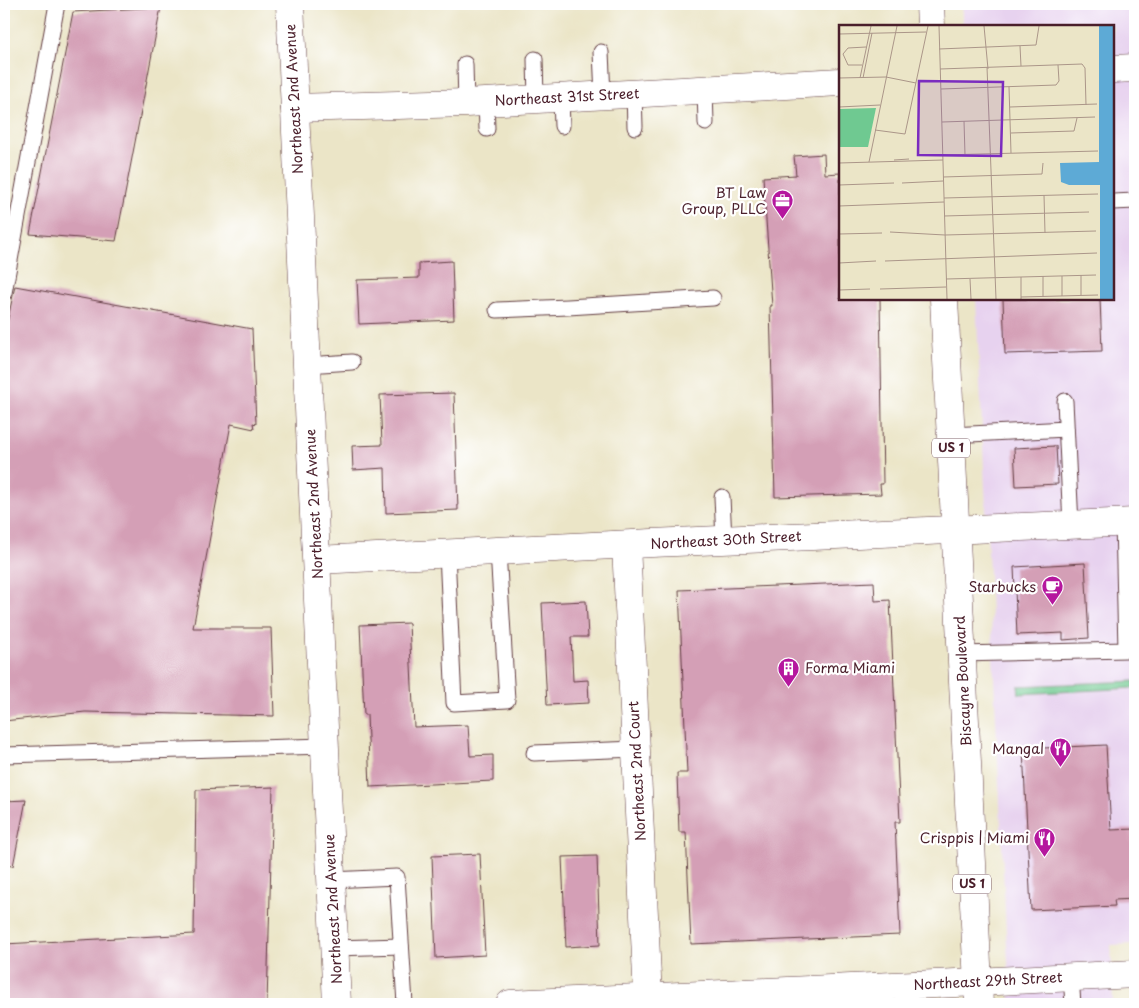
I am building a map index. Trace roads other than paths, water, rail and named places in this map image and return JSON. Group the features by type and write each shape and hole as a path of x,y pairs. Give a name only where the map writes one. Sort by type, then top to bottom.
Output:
{"street":[{"name":"Northeast 2nd Avenue","path":"290,4 337,1004"},
{"path":"930,4 931,25"},
{"path":"1114,69 1135,68"},
{"name":"Northeast 31st Street","path":"295,108 476,102 839,82"},
{"name":"Biscayne Boulevard","path":"944,300 978,993"},
{"name":"Northeast 30th Street","path":"317,560 1129,522"},
{"name":"Northeast 2nd Court","path":"626,545 648,998"},
{"name":"Northeast 29th Street","path":"510,1004 648,998 978,993 1072,977 1135,974"}],"lane":[{"path":"4,293 58,4"},
{"path":"602,52 603,95"},
{"path":"535,59 548,98 562,126"},
{"path":"465,64 476,102 487,129"},
{"path":"705,90 706,123"},
{"path":"634,93 635,127"},
{"path":"1114,202 1135,201"},
{"path":"497,310 713,298"},
{"path":"306,365 352,362"},
{"path":"1065,401 1071,525"},
{"path":"950,435 1066,429"},
{"path":"722,497 724,540"},
{"path":"961,654 1126,650 1129,522"},
{"path":"446,553 454,703 507,700 498,551"},
{"path":"4,756 325,746"},
{"path":"534,752 636,749"},
{"path":"331,880 397,877 405,1004"},
{"path":"335,948 401,946"},
{"path":"1072,977 1073,1004"}],"railway":[{"path":"4,26 8,4"}],"place":[{"name":"BT Law Group, PLLC","path":"782,220"},
{"name":"Starbucks","path":"1052,606"},
{"name":"Forma Miami","path":"789,687"},
{"name":"Mangal","path":"1060,768"},
{"name":"Crisppis | Miami","path":"1045,857"}]}
